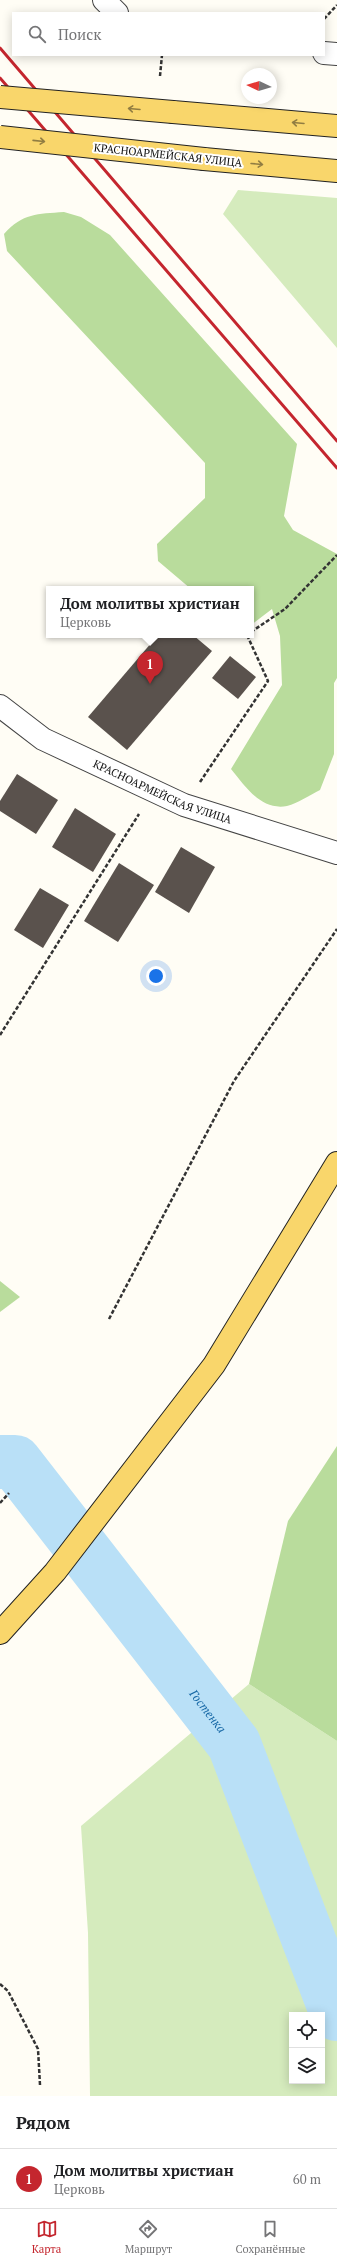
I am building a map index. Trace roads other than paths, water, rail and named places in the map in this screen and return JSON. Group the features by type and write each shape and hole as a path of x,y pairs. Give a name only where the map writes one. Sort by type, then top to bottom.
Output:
{"main road":[{"path":"0,97 337,126"},
{"name":"КРАСНОАРМЕЙСКАЯ УЛИЦА","path":"0,137 204,159 337,171"},
{"path":"0,1633 55,1572 214,1365 337,1163"}],"street":[{"path":"104,0 110,8 116,12"},
{"path":"325,53 337,54"},
{"name":"КРАСНОАРМЕЙСКАЯ УЛИЦА","path":"0,706 43,739 184,805 337,853"}],"waterway":[{"name":"Гостенка","path":"0,1462 15,1462 234,1744 337,2014"}],"railway":[{"path":"0,48 337,441"},
{"path":"0,78 337,468"}],"place":[{"name":"Дом молитвы христиан","path":"150,684"}]}
